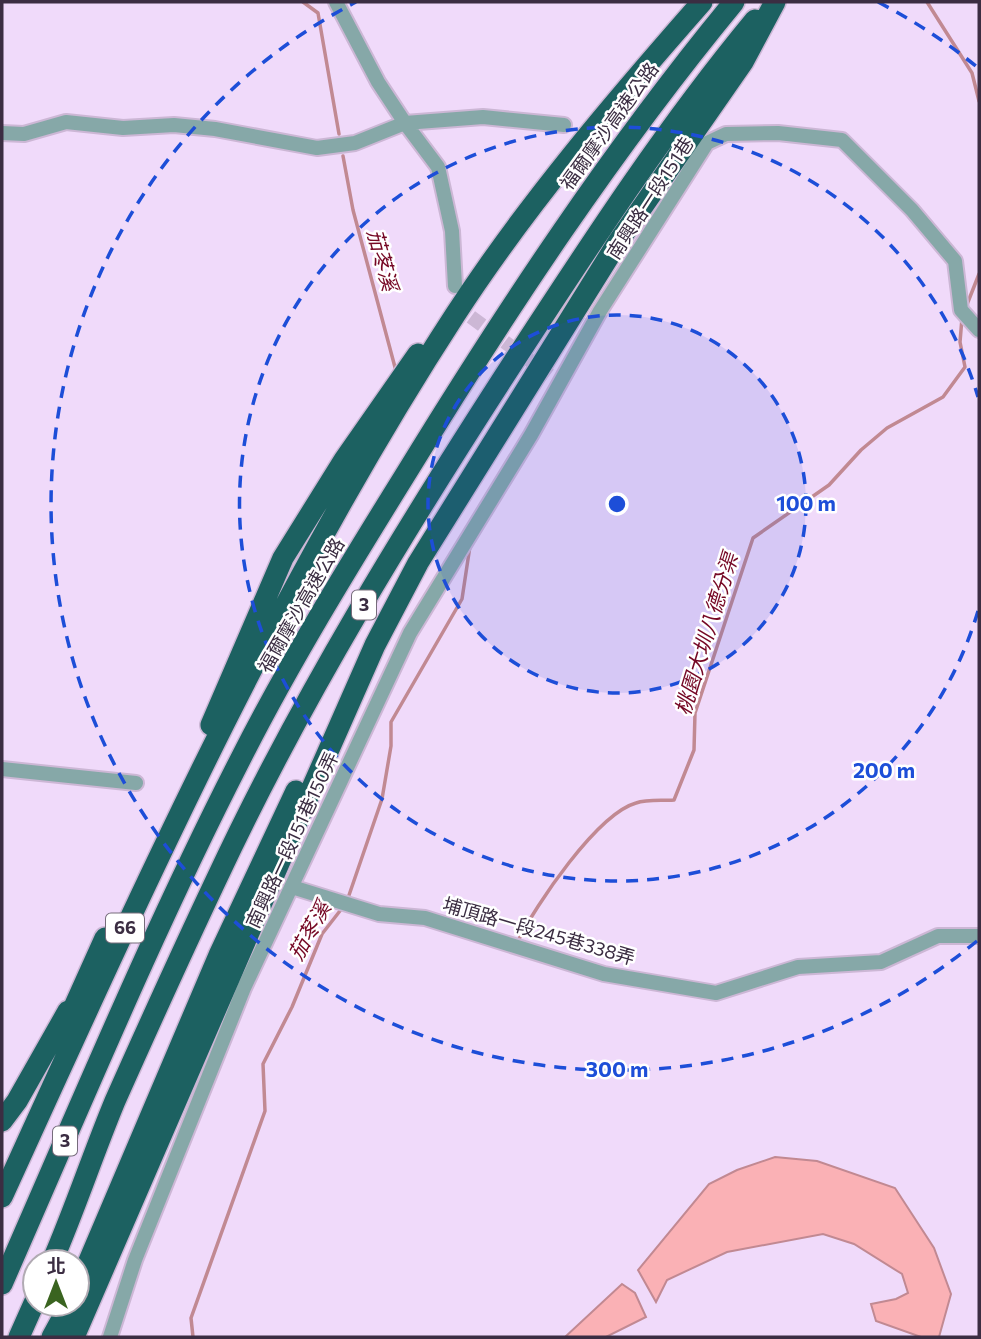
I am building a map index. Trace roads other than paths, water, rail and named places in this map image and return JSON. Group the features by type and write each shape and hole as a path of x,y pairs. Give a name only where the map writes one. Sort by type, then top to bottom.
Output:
{"highway":[{"path":"2,1121 17,1101 79,991 194,765 283,558 397,382 433,335 456,315 595,128 702,2"},
{"name":"福爾摩沙高速公路","path":"2,1284 166,912 240,760 344,573 556,237 667,83 734,2"},
{"path":"91,1257 257,873 321,740 459,495 618,242 743,62 773,2"},
{"name":"3","path":"57,1248 114,1104 218,875 284,745 357,617 434,485 597,234 686,108 773,2"},
{"name":"66","path":"2,1197 138,901 256,663 357,478 456,315"},
{"path":"74,1337 119,1239 375,645"},
{"path":"2,1176 79,991"},
{"path":"89,1337 119,1239"},
{"path":"19,1337 27,1318"},
{"path":"52,1337 62,1318"}],"street":[{"path":"336,2 378,82 438,167 452,230 455,286"},
{"path":"2,133 24,134 66,122 123,128 174,125 215,129 317,148 355,143 405,123 483,117 564,125"},
{"name":"南興路一段151巷","path":"559,382 600,311 707,143 726,134 778,133 842,140 912,210 955,261 965,314 979,330"},
{"name":"南興路一段151巷150弄","path":"110,1337 135,1260 254,965 410,633 531,435 559,382"},
{"path":"2,769 136,783"},
{"name":"埔頂路一段245巷338弄","path":"292,887 358,909 425,918 604,974 716,993 798,967 881,962 938,936 979,936"}],"waterway":[{"name":"茄苳溪","path":"303,2 318,13 339,134"},
{"name":"桃園大圳八德分渠","path":"927,2 972,73 979,101"},
{"name":"茄苳溪","path":"343,156 353,210 396,371"},
{"name":"桃園大圳八德分渠","path":"966,307 979,274"},
{"name":"桃園大圳八德分渠","path":"518,941 538,906 569,863 604,824 636,803 674,800 694,750 695,713 753,538 829,485 861,450 887,428 943,397 965,367 960,342 962,318"},
{"name":"茄苳溪","path":"347,901 382,799 391,746 391,722 462,599 470,546"},
{"name":"茄苳溪","path":"193,1337 191,1318 265,1111 263,1064 292,1007 322,934 343,907"}],"tunnel":[{"path":"458,301 463,311 559,382"}]}
